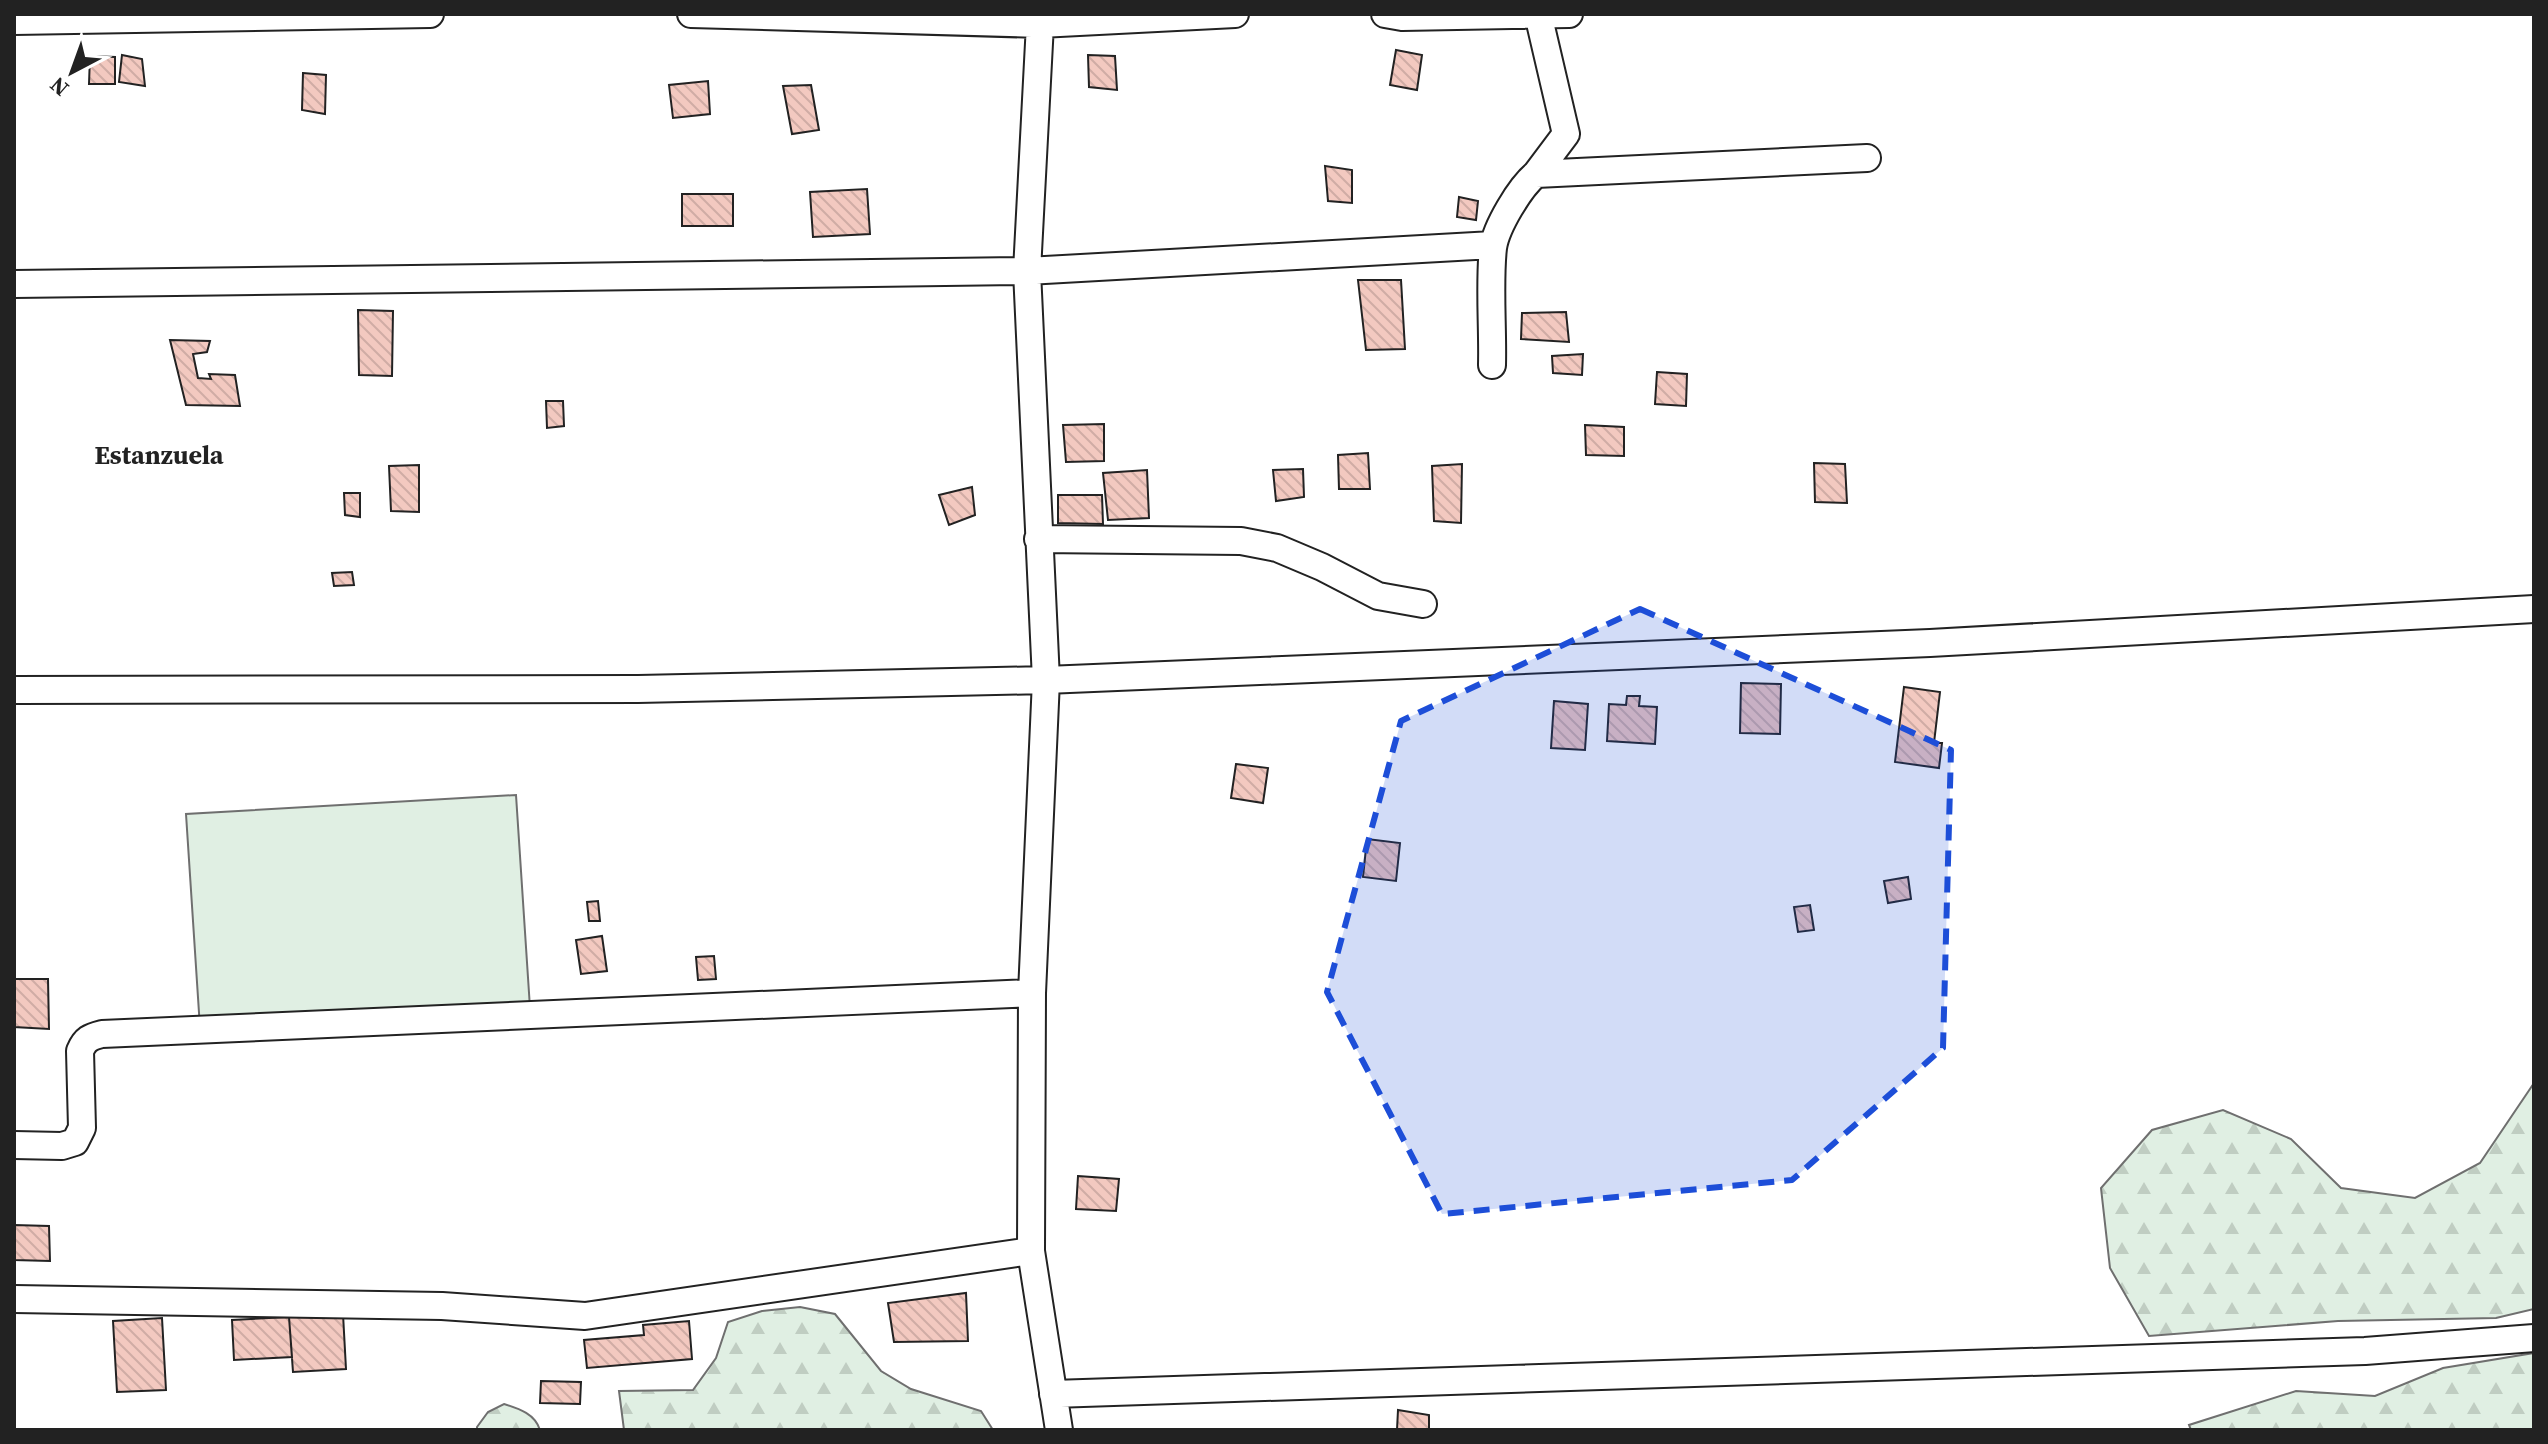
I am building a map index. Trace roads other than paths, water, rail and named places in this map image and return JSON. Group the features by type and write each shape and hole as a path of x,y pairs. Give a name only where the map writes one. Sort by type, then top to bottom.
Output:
{"street":[{"path":"14,21 430,14"},
{"path":"691,14 1040,24 1235,14"},
{"path":"1385,14 1402,17 1569,14"},
{"path":"1492,365 1493,245 1505,217 1527,181 1536,174 1566,134 1538,15"},
{"path":"1040,24 1027,271 1046,680 1032,993 1031,1251 1059,1430"},
{"path":"1536,174 1867,158"},
{"path":"14,284 1027,271 1493,245"},
{"path":"1038,539 1241,541 1277,548 1378,596 1423,604"},
{"path":"14,690 638,689 1046,680 1915,643 2534,609"},
{"path":"14,1145 62,1146 75,1142 82,1128 80,1051 90,1037 102,1034 1032,993"},
{"path":"14,1299 442,1306 585,1316 1031,1251"},
{"path":"1053,1394 2365,1351 2534,1338"}],"district":[{"name":"Estanzuela","path":"159,455"}]}
